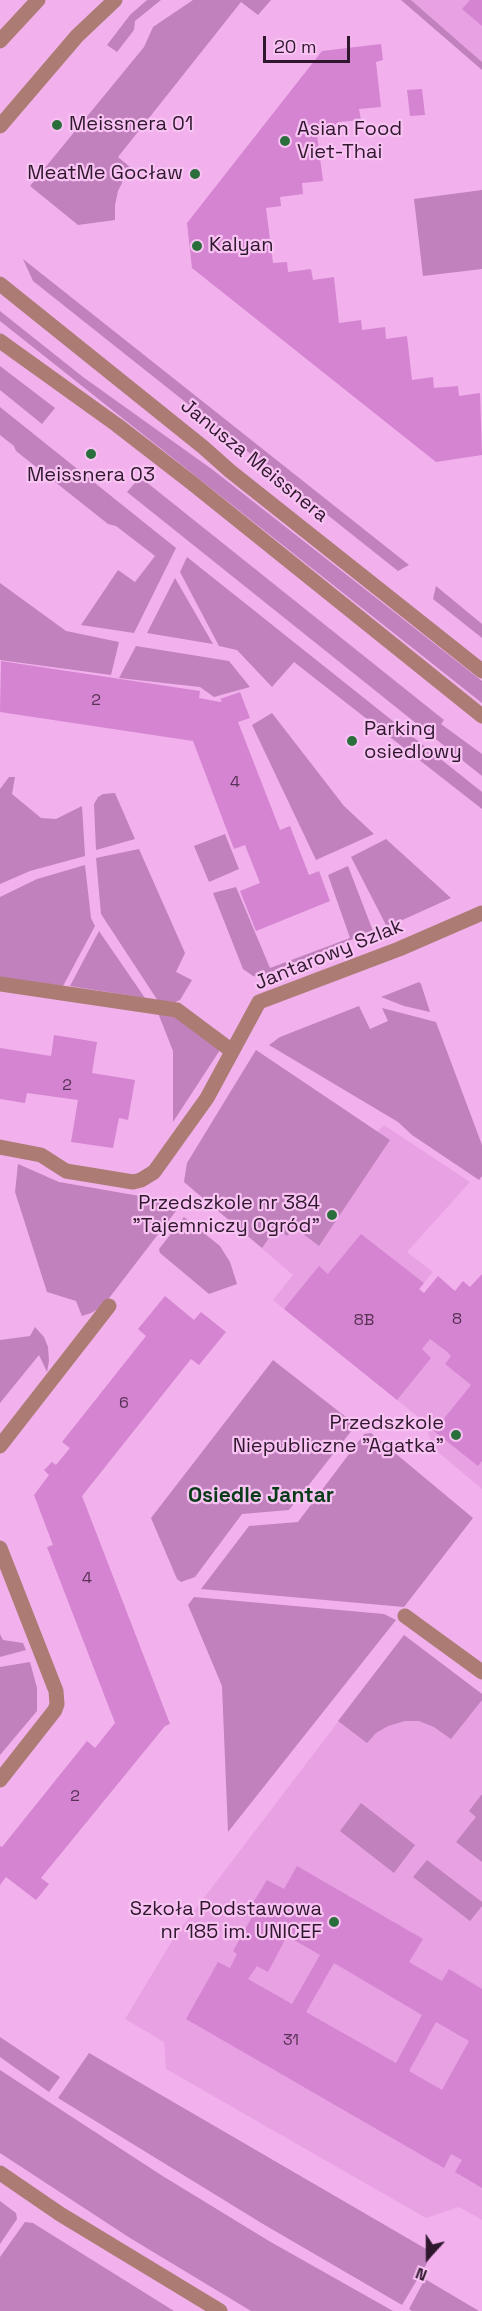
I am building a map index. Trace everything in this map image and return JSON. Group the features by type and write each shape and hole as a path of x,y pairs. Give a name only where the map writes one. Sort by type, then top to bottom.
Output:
{"street":[{"path":"0,41 38,0"},
{"path":"0,126 77,36 115,0"},
{"name":"Janusza Meissnera","path":"0,284 230,471 482,671"},
{"path":"0,341 117,425 192,483 482,716"},
{"name":"Jantarowy Szlak","path":"0,1147 41,1155 66,1171 133,1182 141,1180 154,1172 207,1098 255,1008 264,1000 399,949 482,913"},
{"path":"0,984 177,1011 232,1051"},
{"path":"0,1446 109,1306"},
{"path":"0,1548 56,1691 57,1704 55,1710 0,1780"},
{"path":"405,1616 482,1672"},
{"path":"0,2174 60,2214 220,2311"}],"shaded area":[{"path":"147,0 161,0 135,21 134,30 117,52 107,45 130,15"},
{"path":"193,0 271,0 258,15 241,2 118,157 130,167 118,191 115,220 78,225 30,186 144,47 153,27"},
{"path":"401,0 411,0 482,62 482,70"},
{"path":"411,0 482,0 482,62"},
{"path":"482,190 482,269 423,276 414,199"},
{"path":"23,259 409,565 398,571 33,281"},
{"path":"0,311 83,377 213,470 482,681 482,703 0,321"},
{"path":"0,366 55,408 42,424 0,390"},
{"path":"0,407 176,548 134,633 81,625 118,570 135,582 155,556 116,526 108,524 16,451 14,446 0,435"},
{"path":"140,477 444,720 441,724 482,754 482,776 127,492"},
{"path":"187,557 482,792 482,809 294,662 272,687 237,650 219,646 180,572"},
{"path":"175,578 213,644 147,633"},
{"path":"0,583 66,631 119,642 111,675 0,660"},
{"path":"436,586 482,624 482,638 433,599"},
{"path":"136,646 229,661 250,687 214,697 200,687 119,678"},
{"path":"272,713 344,806 374,834 316,860 252,725"},
{"path":"9,777 15,777 12,794 41,818 56,819 82,806 85,856 30,871 0,884 0,789"},
{"path":"115,793 135,839 96,850 94,804 103,794"},
{"path":"225,834 239,869 209,882 194,846"},
{"path":"386,839 451,898 387,927 351,857"},
{"path":"139,849 185,953 176,972 192,980 180,1000 175,1002 158,1001 101,914 96,858"},
{"path":"85,865 91,918 95,926 63,986 0,977 0,897 37,879"},
{"path":"348,866 373,931 259,977 243,969 213,893 236,887 270,968 350,938 328,875"},
{"path":"99,931 145,998 70,986"},
{"path":"419,982 430,1012 404,1006 381,997"},
{"path":"359,1006 370,1029 388,1021 382,1008 436,1022 482,1145 482,1176 479,1180 412,1135 398,1122 269,1045 280,1037"},
{"path":"158,1013 173,1015 220,1050 173,1122 173,1051"},
{"name":"Przedszkole nr 384 \"Tajemniczy Ogród\"","path":"256,1050 377,1132 384,1125 470,1182 407,1252 433,1272 419,1289 441,1308 422,1332 451,1356 445,1364 471,1385 482,1372 482,1489 432,1447 426,1423 273,1300 293,1275 184,1182 187,1163"},
{"path":"256,1050 390,1140 319,1246 294,1227 287,1236 276,1228 262,1248 184,1182 187,1163"},
{"path":"18,1164 59,1182 157,1199 176,1211 103,1306 91,1313 82,1316 76,1301 47,1292 15,1192"},
{"path":"184,1217 220,1246 230,1262 237,1284 209,1294 160,1253 159,1249"},
{"path":"35,1327 44,1337 48,1347 47,1372 39,1355 0,1403 0,1340 30,1336"},
{"path":"273,1360 356,1425 289,1510 242,1514 195,1577 181,1582 177,1579 151,1518"},
{"path":"371,1433 473,1518 404,1607 201,1589 249,1526 298,1522 364,1434"},
{"path":"194,1597 384,1614 396,1620 228,1832 222,1686 188,1605"},
{"path":"0,1634 3,1640 23,1643 26,1650 0,1657"},
{"name":"Szkoła Podstawowa nr 185 im. UNICEF","path":"404,1635 482,1694 482,2220 459,2207 426,2218 166,2069 164,2042 125,2019 175,1936"},
{"path":"404,1635 482,1694 482,1700 451,1739 434,1727 419,1721 405,1721 388,1726 376,1733 367,1743 338,1721"},
{"path":"30,1662 37,1688 37,1711 0,1755 0,1667"},
{"path":"482,1794 482,1862 456,1842 476,1817 469,1811"},
{"path":"361,1803 415,1845 394,1873 340,1831"},
{"path":"427,1860 482,1902 482,1906 470,1921 413,1877"},
{"path":"0,2037 60,2077 49,2092 0,2057"},
{"path":"89,2053 433,2253 402,2305 263,2224 58,2098"},
{"path":"0,2070 161,2175 269,2241 393,2311 251,2311 130,2238 0,2153"},
{"path":"0,2201 16,2213 17,2219 0,2244"},
{"path":"25,2222 33,2223 174,2311 0,2311 0,2257"},
{"path":"425,2279 479,2311 412,2311 409,2309"}],"building":[{"path":"470,0 482,0 482,26 462,9"},
{"path":"381,44 383,60 376,62 381,107 359,109 361,120 338,122 339,133 317,135 323,181 302,183 303,194 280,197 281,206 266,208 273,263 287,262 288,272 311,269 313,280 334,277 339,323 361,320 362,330 385,327 386,339 407,336 412,380 433,377 434,388 458,386 459,396 480,393 482,455 436,462 192,268 187,223 322,51"},
{"path":"422,89 425,115 410,116 407,90"},
{"path":"1,661 200,691 199,698 220,702 222,701 220,699 240,692 250,718 238,722 280,830 290,826 309,875 319,871 330,901 256,931 240,891 260,883 245,845 234,849 193,741 0,712"},
{"path":"54,1035 97,1042 92,1073 135,1080 128,1120 119,1118 113,1148 71,1142 78,1100 27,1093 25,1103 0,1099 0,1048 51,1056"},
{"path":"361,1234 424,1283 419,1289 424,1293 438,1276 455,1291 463,1281 470,1287 482,1274 482,1461 478,1466 434,1431 471,1385 445,1364 451,1356 447,1352 430,1339 422,1349 431,1358 397,1400 284,1309 319,1266 328,1274"},
{"path":"165,1296 194,1320 201,1312 226,1332 199,1365 191,1359 82,1496 170,1724 165,1726 41,1878 49,1884 36,1900 6,1877 0,1885 0,1846 2,1847 87,1741 95,1748 115,1723 47,1547 53,1545 34,1495 49,1475 44,1470 52,1462 56,1465 70,1448 62,1442 146,1336 138,1329"},
{"path":"297,1866 423,1939 409,1962 442,1981 449,1969 482,1989 482,2188 455,2172 462,2160 451,2154 444,2168 186,2019 218,1962 230,1968 237,1954 233,1951 252,1917 246,1914 267,1880 284,1889","holes":["287,1936 320,1955 292,2004 248,1979 257,1966 268,1972","334,1963 422,2015 396,2063 306,2012","436,2022 469,2041 442,2090 409,2071"]}],"place":[{"name":"Meissnera 01","path":"57,125"},
{"name":"Asian Food Viet-Thai","path":"285,141"},
{"name":"MeatMe Gocław","path":"195,174"},
{"name":"Kalyan","path":"197,246"},
{"name":"Meissnera 03","path":"91,454"},
{"name":"Parking osiedlowy","path":"352,741"},
{"name":"Przedszkole nr 384 \"Tajemniczy Ogród\"","path":"332,1215"},
{"name":"Przedszkole Niepubliczne \"Agatka\"","path":"456,1435"},
{"name":"Szkoła Podstawowa nr 185 im. UNICEF","path":"334,1922"}],"district":[{"name":"Osiedle Jantar","path":"261,1496"}]}
